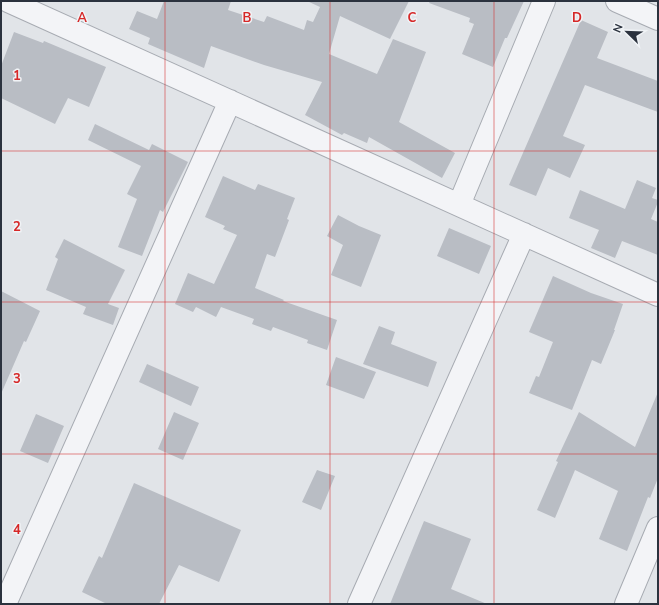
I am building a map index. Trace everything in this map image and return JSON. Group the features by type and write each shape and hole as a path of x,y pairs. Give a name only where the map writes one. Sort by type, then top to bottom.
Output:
{"street":[{"path":"8,1 658,295"},
{"path":"459,205 544,1"},
{"path":"617,1 658,19"},
{"path":"4,604 230,101"},
{"path":"359,604 524,234"},
{"path":"626,604 658,528"}],"building":[{"path":"164,1 231,1 228,10 264,22 267,16 304,30 307,20 313,22 320,7 307,1 409,1 390,39 340,16 329,54 377,74 393,39 426,52 399,122 455,153 442,178 369,137 367,143 344,133 342,135 305,115 322,82 264,65 211,46 204,68 148,44 150,38 129,29 137,11 157,19"},
{"path":"430,1 524,1 507,38 505,38 493,67 462,54 474,24 469,22 470,18 429,3"},
{"path":"581,20 608,32 597,58 658,81 658,112 585,85 563,136 585,145 570,178 548,168 536,196 509,185"},
{"path":"14,32 43,43 44,41 106,67 89,107 68,98 55,124 1,98 1,66"},
{"path":"95,124 149,150 152,144 188,162 163,212 160,210 142,256 118,247 137,199 127,194 141,166 88,140"},
{"path":"223,176 255,190 258,184 295,198 287,219 289,220 275,257 267,254 255,288 284,300 283,301 337,320 327,350 307,343 308,340 273,327 271,331 252,324 254,319 221,307 216,317 196,307 193,312 175,304 188,273 214,284 237,235 223,229 225,226 205,217"},
{"path":"637,180 656,188 652,198 658,200 658,202 651,219 658,222 658,255 622,241 615,258 591,248 599,230 569,218 580,190 625,209"},
{"path":"338,215 381,235 361,287 331,275 343,245 327,236"},
{"path":"449,228 491,246 479,274 437,256"},
{"path":"64,239 125,270 108,304 119,308 113,325 83,314 86,307 46,290 58,259 55,257"},
{"path":"553,276 591,293 623,304 615,330 601,364 592,360 572,410 529,393 536,376 539,377 553,342 529,332"},
{"path":"1,291 40,311 26,342 24,341 1,394"},
{"path":"379,326 395,332 391,344 437,362 428,387 363,364"},
{"path":"336,357 376,372 364,399 326,385"},
{"path":"147,364 199,387 191,406 139,382"},
{"path":"658,392 658,478 650,498 648,497 627,551 599,539 618,491 575,470 555,518 537,510 558,462 556,461 579,412 635,447"},
{"path":"174,412 199,423 183,460 158,449"},
{"path":"36,414 64,426 48,463 20,451"},
{"path":"317,470 335,476 321,510 302,502"},
{"path":"134,483 241,530 219,582 179,565 159,604 107,604 82,592 99,556 102,558"},
{"path":"424,521 471,539 451,589 487,604 390,604"}]}
